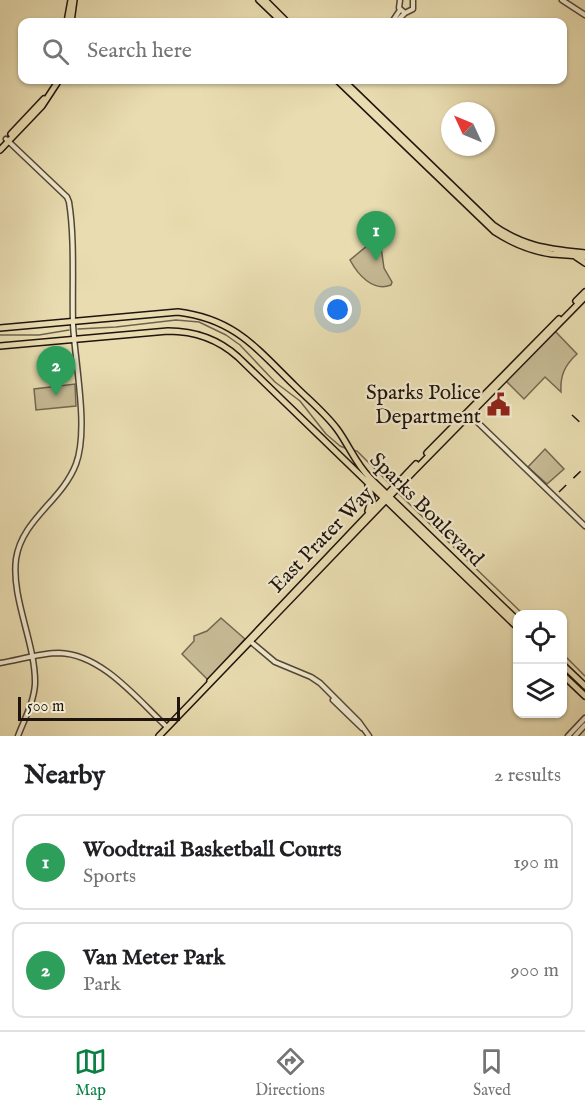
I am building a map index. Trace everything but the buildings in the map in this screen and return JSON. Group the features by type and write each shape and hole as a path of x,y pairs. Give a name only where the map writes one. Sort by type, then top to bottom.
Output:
{"main road":[{"path":"70,18 73,0"},
{"path":"259,0 278,18"},
{"path":"265,0 283,18"},
{"path":"0,150 41,103 54,84"},
{"path":"347,84 481,220 513,242 532,249 585,255"},
{"path":"347,84 495,229 539,247 585,255"},
{"path":"0,145 8,140"},
{"path":"569,255 585,263"},
{"name":"East Prater Way","path":"159,736 364,517 397,486 585,292"},
{"name":"East Prater Way","path":"468,413 585,297"},
{"name":"Sparks Boulevard","path":"0,328 172,312 215,320 234,330 251,343 332,422 362,471 386,497"},
{"name":"Sparks Boulevard","path":"0,346 176,331 218,342 238,357 366,481 435,542 513,619"},
{"path":"364,517 372,498 366,481"},
{"path":"376,484 385,487 397,486 401,512"},
{"name":"East Prater Way","path":"250,640 372,515 386,497"},
{"path":"372,515 389,508 401,512"},
{"name":"Sparks Boulevard","path":"401,512 413,528 513,619"},
{"path":"413,528 435,542"},
{"path":"567,669 585,688"},
{"path":"567,677 585,688"},
{"path":"567,678 585,696"}],"street":[{"path":"396,18 400,9 400,0"},
{"path":"399,18 414,9 413,0"},
{"path":"562,0 585,15"},
{"path":"400,9 405,13"},
{"path":"8,140 64,194 69,202 74,340 82,432 73,471 64,486 27,529 16,559 17,584 31,657 34,690 18,736"},
{"path":"468,413 585,526"},
{"path":"250,640 272,663 314,682 368,736"},
{"path":"0,663 51,654 65,654 94,663 105,670 167,728"},
{"path":"568,736 585,718"},
{"path":"575,736 585,725"}],"shaded area":[{"path":"374,240 380,240 384,268 392,282 391,285 378,286 367,281 350,260"},
{"path":"555,331 577,354 564,371 561,392 545,377 524,399 506,381"},
{"path":"75,384 76,406 36,410 34,389"},
{"path":"545,449 564,469 547,484 528,467"},
{"path":"221,618 245,639 208,680 182,654 194,641 194,636 207,631"}],"waterway":[{"path":"78,329 176,320 199,322 226,335 240,345 275,382 300,401 326,434 345,448"},
{"path":"0,335 39,335 69,330"},
{"path":"352,450 357,451 390,484"},
{"path":"399,494 519,610"},
{"path":"567,658 585,676"}],"railway":[{"path":"572,415 585,427"},
{"path":"559,492 585,467"}],"place":[{"name":"Woodtrail Basketball Courts","path":"376,261"},
{"name":"Van Meter Park","path":"56,396"},
{"name":"Sparks Police Department","path":"499,404"}]}
